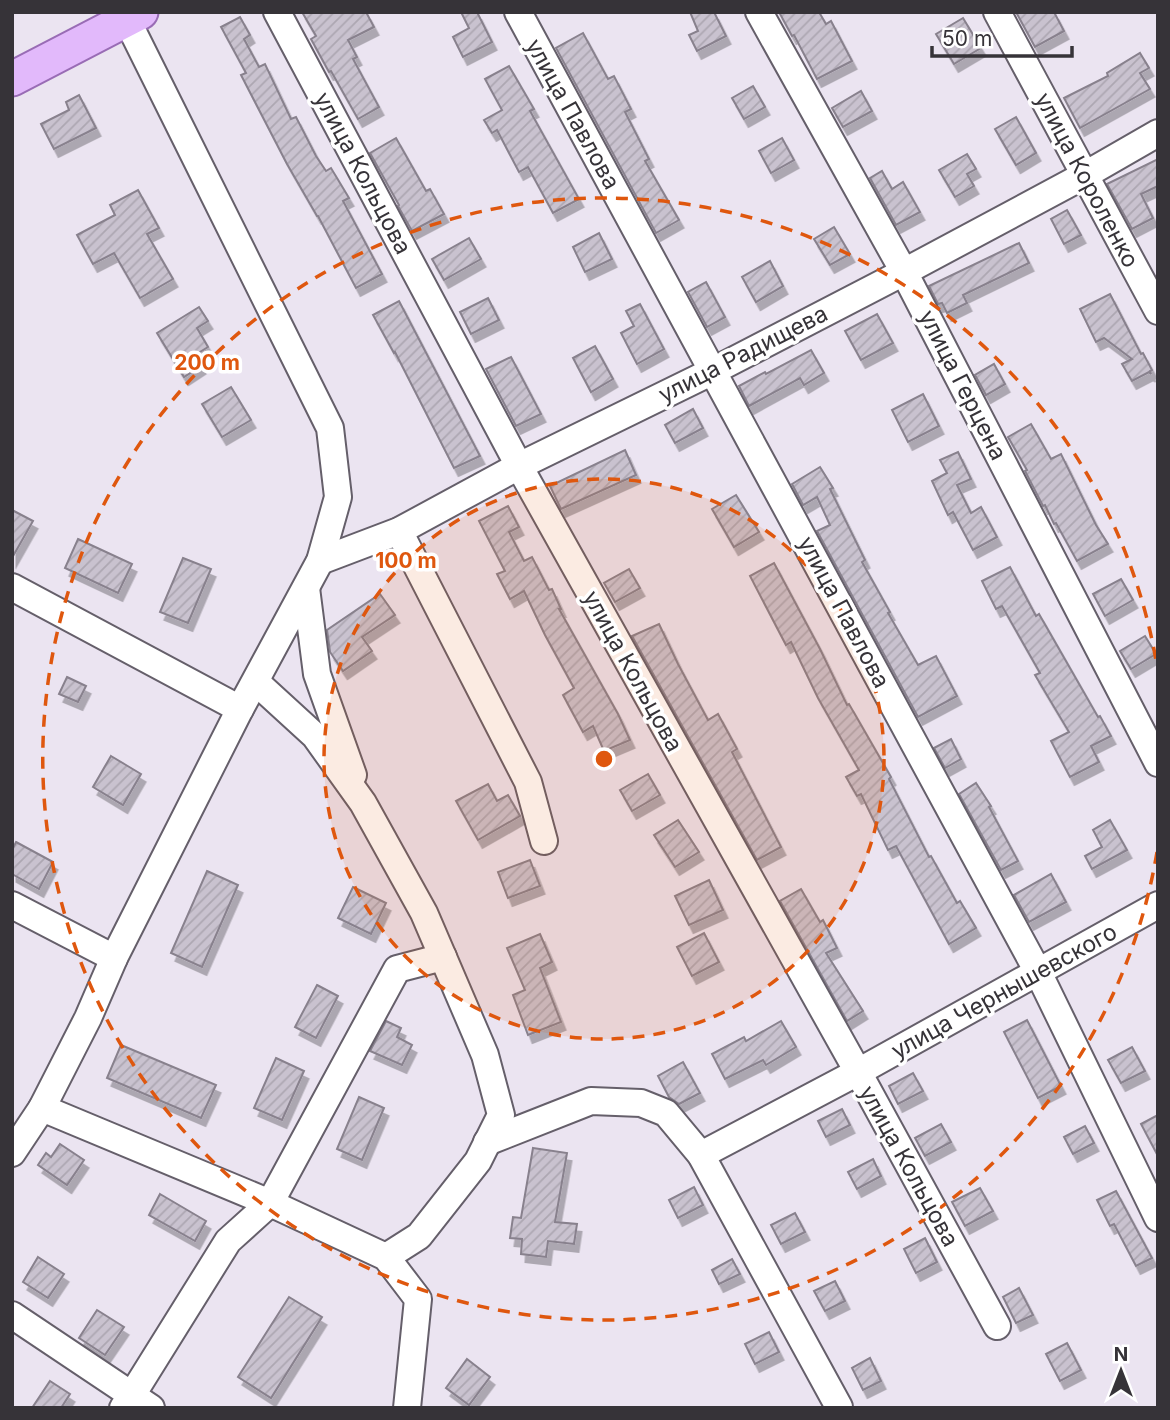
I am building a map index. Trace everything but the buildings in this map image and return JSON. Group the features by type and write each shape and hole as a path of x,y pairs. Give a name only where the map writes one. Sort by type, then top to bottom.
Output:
{"main road":[{"path":"12,79 131,15"}],"street":[{"name":"улица Кольцова","path":"277,12 519,467 997,1326"},
{"name":"улица Павлова","path":"518,12 1038,972 1158,1219"},
{"name":"улица Герцена","path":"760,12 904,272 1158,763"},
{"name":"улица Короленко","path":"997,12 1158,311"},
{"path":"12,1153 41,1108 88,1018 114,958 240,709 320,561 338,497 330,428 131,15"},
{"name":"улица Радищева","path":"320,561 399,531 519,467 713,371 904,272 1158,133"},
{"path":"399,531 528,782 544,841"},
{"path":"12,587 240,709"},
{"path":"306,588 317,674 363,803"},
{"path":"256,682 315,736 363,803 424,913 485,1055 501,1115 478,1161 419,1236 386,1256"},
{"path":"12,905 114,958"},
{"name":"улица Чернышевского","path":"701,1155 858,1072 1158,905"},
{"path":"12,1315 135,1404 228,1241 271,1203 397,969 443,957"},
{"path":"487,1142 591,1101 641,1103 667,1113 701,1155 839,1407"},
{"path":"41,1108 271,1203 386,1256 418,1299 407,1408"}]}
